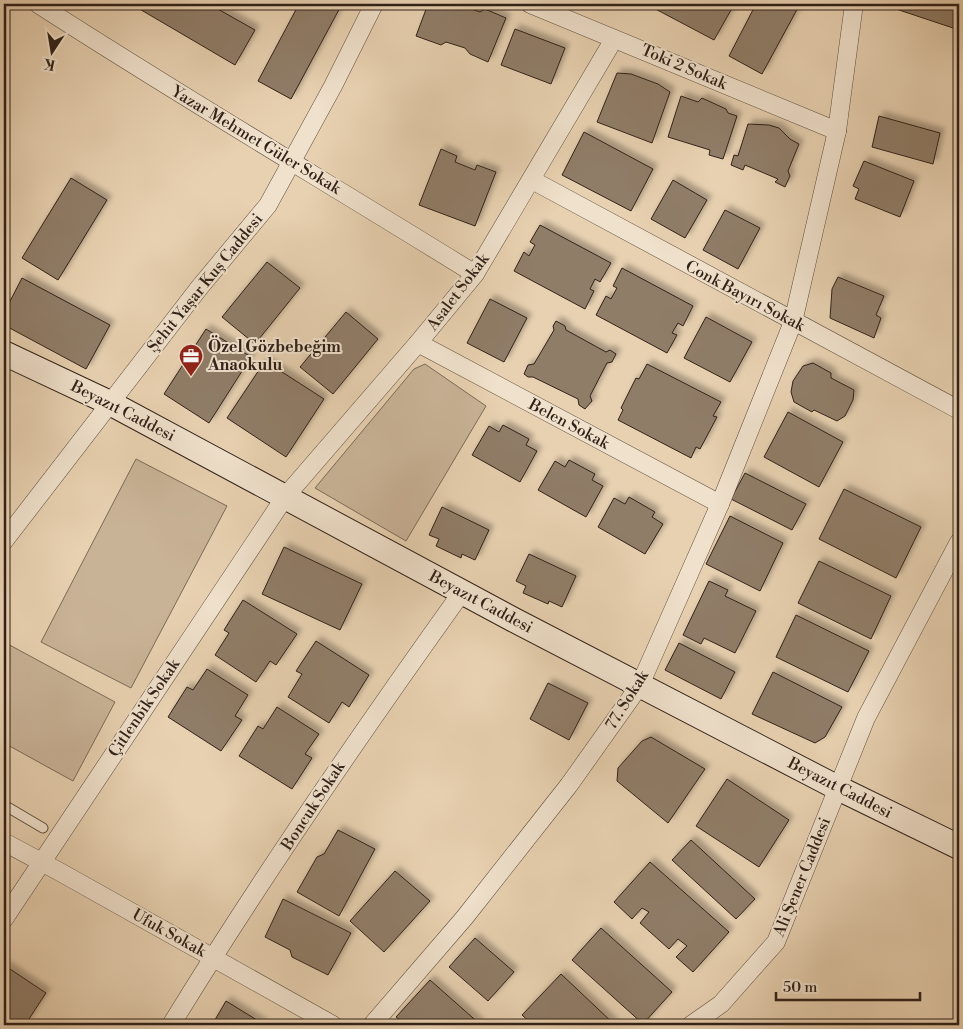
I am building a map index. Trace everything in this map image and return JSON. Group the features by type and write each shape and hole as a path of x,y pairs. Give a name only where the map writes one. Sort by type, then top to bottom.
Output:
{"street":[{"name":"Yazar Mehmet Güler Sokak","path":"38,4 140,70 292,160 476,274"},
{"name":"Şehit Yaşar Kuş Caddesi","path":"4,541 199,288 268,204 333,86 374,4"},
{"name":"Toki 2 Sokak","path":"530,4 837,131"},
{"name":"77. Sokak","path":"372,1025 465,917 569,786 640,685 720,504 793,322 837,131 854,4"},
{"name":"Asalet Sokak","path":"285,497 476,274 614,39"},
{"name":"Conk Bayırı Sokak","path":"532,180 959,410"},
{"name":"Belen Sokak","path":"418,343 720,504"},
{"name":"Beyazıt Caddesi","path":"4,353 110,403 462,592 838,788 959,847"},
{"name":"Çitlenbik Sokak","path":"4,919 285,497"},
{"name":"Ali Şener Caddesi","path":"691,1025 721,1004 776,942 866,718 959,542"},
{"name":"Boncuk Sokak","path":"172,1025 213,958 360,735 462,592"},
{"name":"Ufuk Sokak","path":"4,842 333,1025"}],"lane":[{"path":"4,805 43,828"}],"shaded area":[{"path":"425,364 486,406 406,541 315,488 414,369"},
{"path":"136,459 227,506 131,688 41,642"},
{"path":"4,642 115,702 73,781 4,743"}],"building":[{"path":"131,4 209,4 255,30 235,65"},
{"path":"299,4 342,4 291,99 258,81"},
{"path":"428,4 456,4 480,12 485,9 506,18 488,62 470,54 465,48 446,42 441,45 416,36"},
{"path":"646,4 719,4 731,10 714,40"},
{"path":"756,4 800,4 762,74 729,56"},
{"path":"897,4 959,4 959,17 956,29 896,9"},
{"path":"515,29 565,48 551,84 501,65"},
{"path":"617,73 631,74 658,84 670,92 652,143 597,122"},
{"path":"681,96 698,102 702,98 737,116 723,159 709,155 710,150 668,137"},
{"path":"879,116 940,133 933,164 872,147"},
{"path":"748,124 769,125 779,128 790,139 799,144 788,171 790,176 785,187 775,182 778,179 745,165 743,170 731,165 734,155 738,156"},
{"path":"584,132 653,169 631,211 562,175"},
{"path":"441,149 457,156 455,162 475,170 477,165 496,172 475,226 419,205"},
{"path":"864,161 914,181 900,217 855,199 859,189 853,186"},
{"path":"71,178 107,200 58,280 22,258"},
{"path":"673,180 707,200 685,238 651,219"},
{"path":"725,210 760,228 738,269 703,250"},
{"path":"540,225 611,263 600,282 595,279 590,289 594,291 585,309 514,271 524,252 529,256 535,245 530,242"},
{"path":"267,262 300,288 255,344 222,317"},
{"path":"622,268 693,306 683,326 678,323 672,333 677,335 667,353 596,315 606,296 611,299 617,288 613,286"},
{"path":"838,277 884,296 876,315 881,318 874,338 830,318 832,289"},
{"path":"22,278 110,325 86,369 4,325 4,313"},
{"path":"490,299 527,318 504,362 467,343"},
{"path":"346,312 378,339 333,394 300,367"},
{"path":"706,317 752,342 730,382 684,358"},
{"path":"556,321 565,326 566,330 606,352 610,350 616,354 612,362 607,363 590,396 592,401 585,409 579,405 578,399 524,374 528,365 534,364 554,330 553,326"},
{"path":"206,329 251,357 209,423 164,394"},
{"path":"265,361 324,399 286,457 227,418"},
{"path":"813,363 831,373 831,378 854,390 853,400 845,416 837,421 814,410 812,412 794,402 791,392 793,381 803,366"},
{"path":"647,364 721,402 713,416 717,417 700,449 696,447 691,458 618,420 623,410 621,408 636,378 639,379"},
{"path":"788,412 843,442 819,487 764,457"},
{"path":"503,425 529,439 526,445 537,451 520,482 472,455 489,426 499,432"},
{"path":"569,460 595,474 592,480 603,486 586,517 538,490 555,461 565,467"},
{"path":"745,473 806,504 792,530 731,499"},
{"path":"844,489 921,527 896,578 819,539"},
{"path":"629,497 655,512 652,517 663,524 645,554 598,527 614,498 625,504"},
{"path":"442,507 489,530 475,560 462,554 461,558 436,546 439,539 429,535"},
{"path":"730,516 783,543 760,591 706,564"},
{"path":"284,547 362,584 340,630 262,594"},
{"path":"529,554 576,576 562,607 549,601 548,604 523,593 526,586 516,581"},
{"path":"819,561 891,596 871,639 798,603"},
{"path":"709,581 728,590 725,596 756,611 735,653 704,638 701,644 683,635"},
{"path":"243,600 297,634 276,665 270,661 256,682 215,655 229,633 224,630"},
{"path":"796,615 869,651 848,692 776,657"},
{"path":"316,641 369,675 349,707 342,702 329,723 288,697 302,674 296,671"},
{"path":"679,643 735,672 721,699 665,670"},
{"path":"207,669 248,695 235,716 242,720 221,751 168,717 187,687 193,690"},
{"path":"773,672 842,707 825,737 815,743 752,714"},
{"path":"548,683 588,703 569,740 530,719"},
{"path":"277,707 319,734 305,754 312,758 292,789 239,756 258,726 263,729"},
{"path":"651,737 705,769 668,823 617,781 618,768 642,741"},
{"path":"727,779 789,820 759,867 696,826"},
{"path":"338,830 375,849 339,916 297,892 317,857 324,854"},
{"path":"691,840 755,899 736,919 672,860"},
{"path":"650,862 729,932 693,972 676,957 687,946 678,939 669,949 640,923 649,912 642,908 632,919 614,902"},
{"path":"395,871 430,901 384,952 350,921"},
{"path":"283,899 351,933 328,975 292,957 290,950 265,937"},
{"path":"601,928 672,992 643,1024 572,960"},
{"path":"475,938 514,972 488,1001 449,967"},
{"path":"4,965 46,993 25,1025 4,1025"},
{"path":"561,974 614,1024 533,1025 522,1015"},
{"path":"430,980 481,1025 406,1025 396,1017"},
{"path":"226,1001 265,1025 212,1025"}],"place":[{"name":"Özel Gözbebeğim Anaokulu","path":"191,377"}]}
